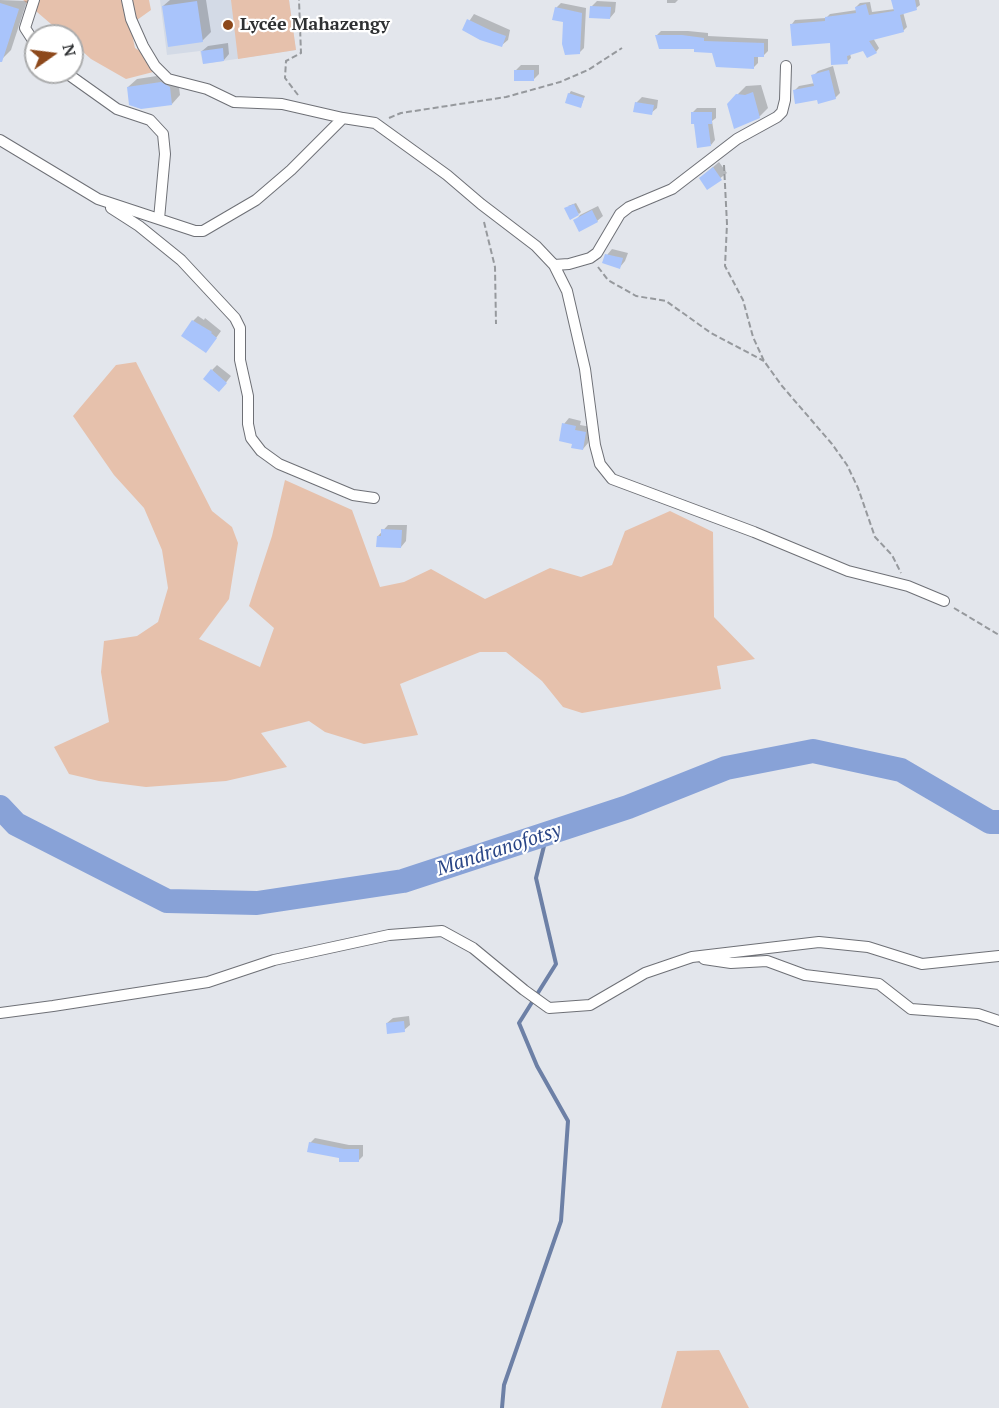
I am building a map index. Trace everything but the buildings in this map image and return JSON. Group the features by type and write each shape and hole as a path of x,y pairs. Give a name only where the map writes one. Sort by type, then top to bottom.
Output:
{"street":[{"path":"27,24 34,0"},
{"path":"127,0 131,19 143,46 155,66 168,79 207,89 234,102 282,104 375,123 447,175 536,246 554,265 567,291 585,369 595,445 600,464 612,479 754,532 848,571 908,586 944,601"},
{"path":"554,265 569,264 590,258 604,243 620,214 639,202 672,189 721,151 782,112 785,100 786,66"},
{"path":"82,84 117,109 150,120 163,134 165,154 159,219"},
{"path":"98,200 195,231 203,231 256,200 283,178 343,118"},
{"path":"0,140 139,226 181,260 234,318 240,328 240,360 248,396 248,424 251,438 261,451 279,464 300,473 353,495 374,498"},
{"path":"0,1012 208,982 274,960 389,935 442,931 473,948 549,1008 590,1005 645,973 692,957 819,942 868,947 922,964 999,956"},
{"path":"692,957 731,963 767,961 805,975 879,984 910,1009 978,1014 999,1021"}],"path":[{"path":"299,0 301,53 286,61 285,78 310,110"},
{"path":"375,123 401,113 506,97 560,82 588,70 622,48"},
{"path":"721,151 727,224 725,266 743,300 753,337 764,361 782,386 848,465 875,537 892,555 908,586"},
{"path":"481,204 495,267 496,324"},
{"path":"590,258 608,280 636,296 666,301 711,333 764,361"},
{"path":"944,601 999,635"}],"shaded area":[{"path":"23,0 149,0 151,10 130,25 135,48 156,61 157,71 126,79 84,53 84,24 51,24"},
{"name":"Lycée Mahazengy","path":"160,0 289,0 296,50 203,64 200,51 167,55"},
{"path":"231,0 289,0 296,50 238,59"},
{"path":"136,362 212,511 232,527 238,543 229,599 199,639 260,667 274,628 249,606 272,536 285,480 352,510 380,587 404,582 431,569 485,599 550,568 581,577 612,565 625,531 670,511 713,532 714,617 755,659 717,666 721,689 582,713 563,707 542,681 506,652 480,652 400,684 418,735 364,744 325,732 309,721 261,733 287,767 226,781 146,787 99,781 69,774 54,747 109,722 101,672 104,641 137,636 158,622 168,588 162,550 144,508 114,475 73,416 116,365"},
{"path":"719,1350 749,1408 661,1408 677,1351"}],"waterway":[{"name":"Mandranofotsy","path":"0,807 16,824 167,901 257,903 403,881 628,807 726,768 813,751 901,770 990,822 999,822"},
{"path":"502,1408 504,1385 561,1221 568,1121 537,1066 519,1023 556,964 536,878 547,834"}],"place":[{"name":"Lycée Mahazengy","path":"228,25"}]}
